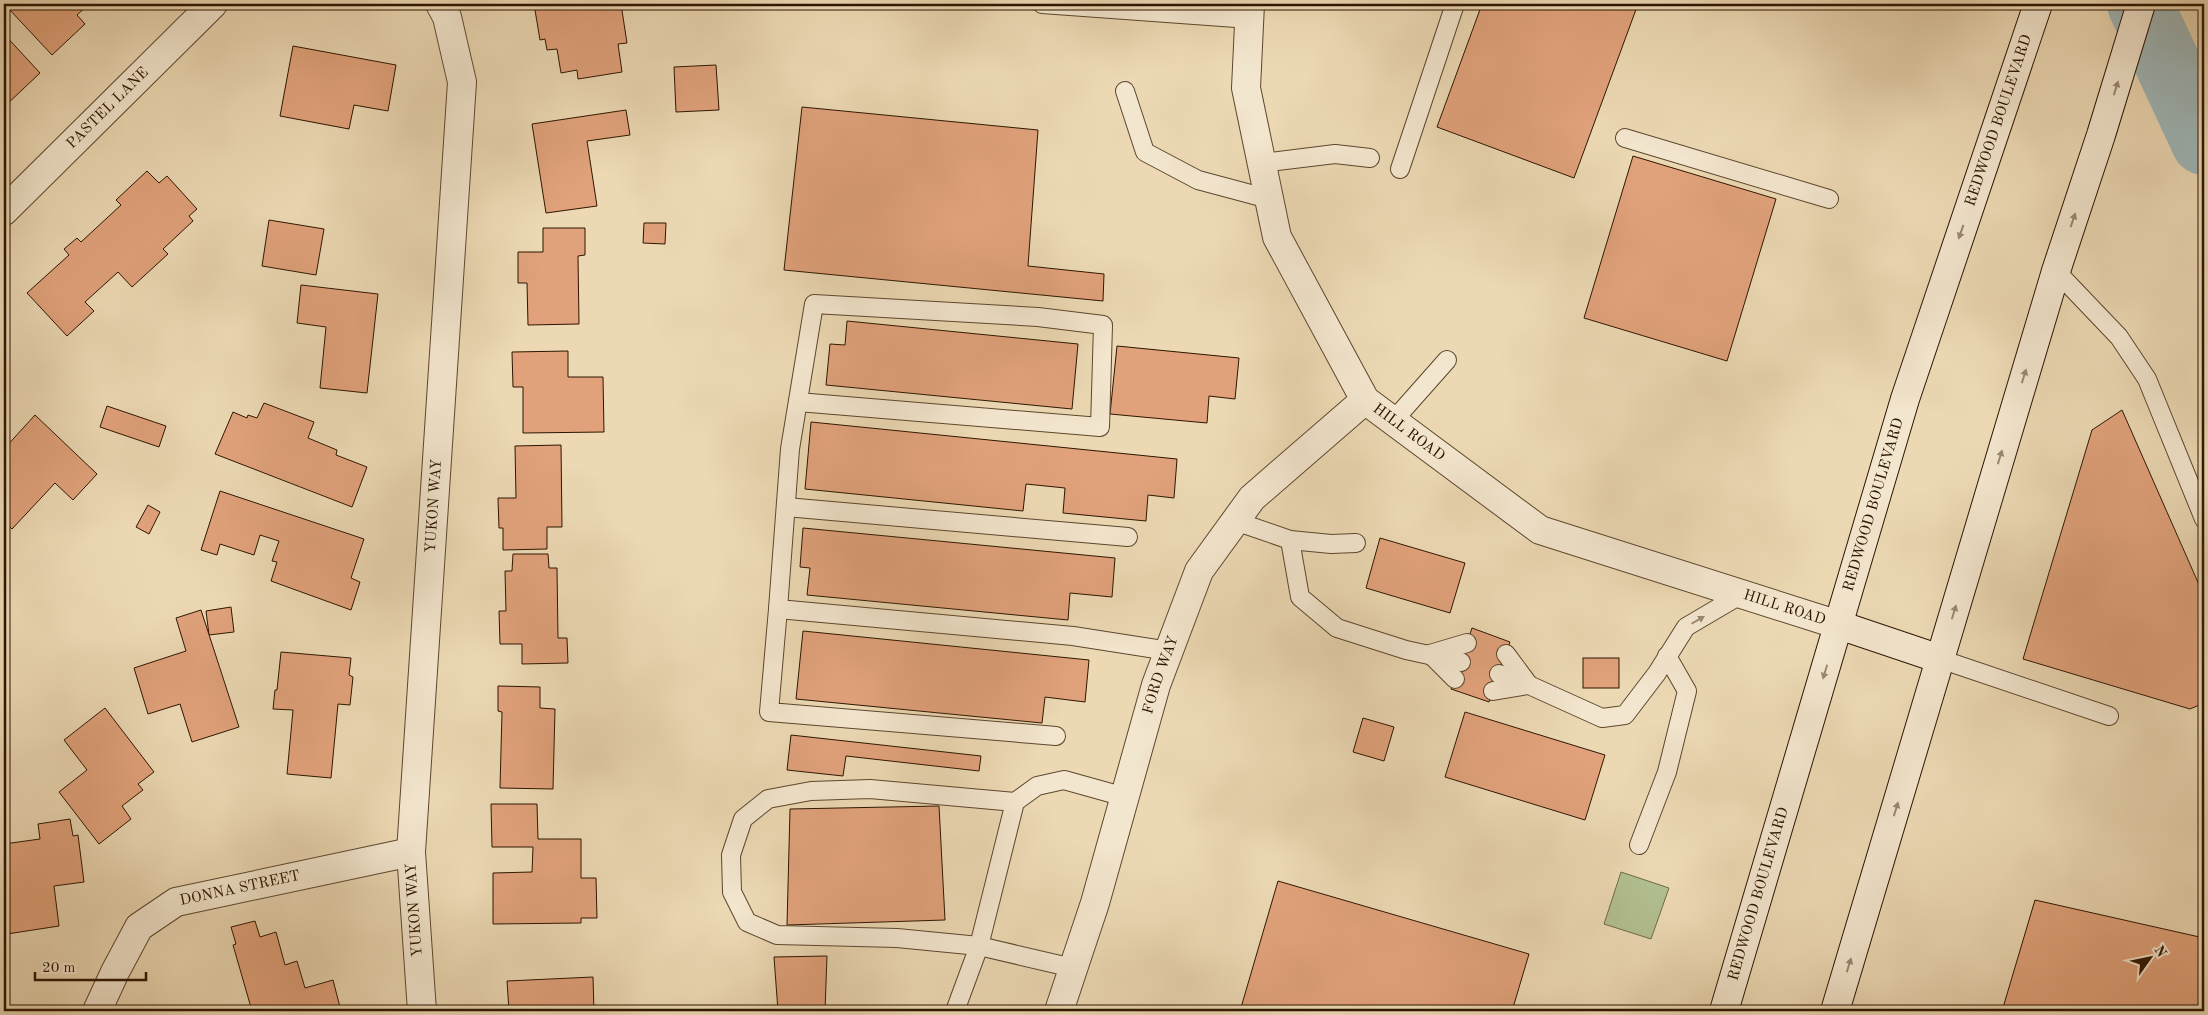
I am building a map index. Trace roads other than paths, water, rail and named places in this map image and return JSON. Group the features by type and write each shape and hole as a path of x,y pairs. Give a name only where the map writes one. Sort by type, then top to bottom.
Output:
{"street":[{"name":"PASTEL LANE","path":"4,211 212,4"},
{"name":"YUKON WAY","path":"422,1011 411,852 462,82 447,17 440,4"},
{"name":"REDWOOD BOULEVARD","path":"1724,1011 1905,399 2038,4"},
{"path":"1835,1011 2056,271 2102,135 2141,4"},
{"name":"HILL ROAD","path":"1250,12 1246,88 1277,237 1365,400 1540,530 1940,659"},
{"name":"FORD WAY","path":"1059,1011 1095,903 1156,685 1199,570 1252,498 1365,400"},
{"name":"DONNA STREET","path":"97,1011 139,927 176,902 411,852"}],"lane":[{"path":"1042,4 1250,12"},
{"path":"1400,169 1455,4"},
{"path":"1125,91 1145,152 1198,180 1269,199"},
{"path":"1625,138 1830,199"},
{"path":"1262,163 1335,154 1370,158"},
{"path":"2056,271 2119,337 2147,379 2204,519"},
{"path":"798,402 1100,427 1103,326 1038,317 814,304 790,449 770,712 1056,736"},
{"path":"1393,421 1447,360"},
{"path":"786,507 1128,537"},
{"path":"1235,521 1290,540 1331,544 1356,543"},
{"path":"1290,540 1300,597 1337,628 1406,650 1430,654 1458,671"},
{"path":"1496,682 1529,685 1602,718 1625,715 1686,627 1742,594"},
{"path":"778,609 1073,636 1169,651"},
{"path":"1430,654 1467,643"},
{"path":"1506,654 1529,685"},
{"path":"1639,845 1668,772 1686,691 1667,656"},
{"path":"1940,659 2109,716"},
{"path":"955,1011 979,946 1016,802 1037,786 1064,780 1125,798"},
{"path":"1016,802 870,790 811,791 768,799 743,819 731,855 732,892 747,922 776,935 897,938 979,946 1073,968"}],"waterway":[{"path":"2140,4 2204,142"}]}
